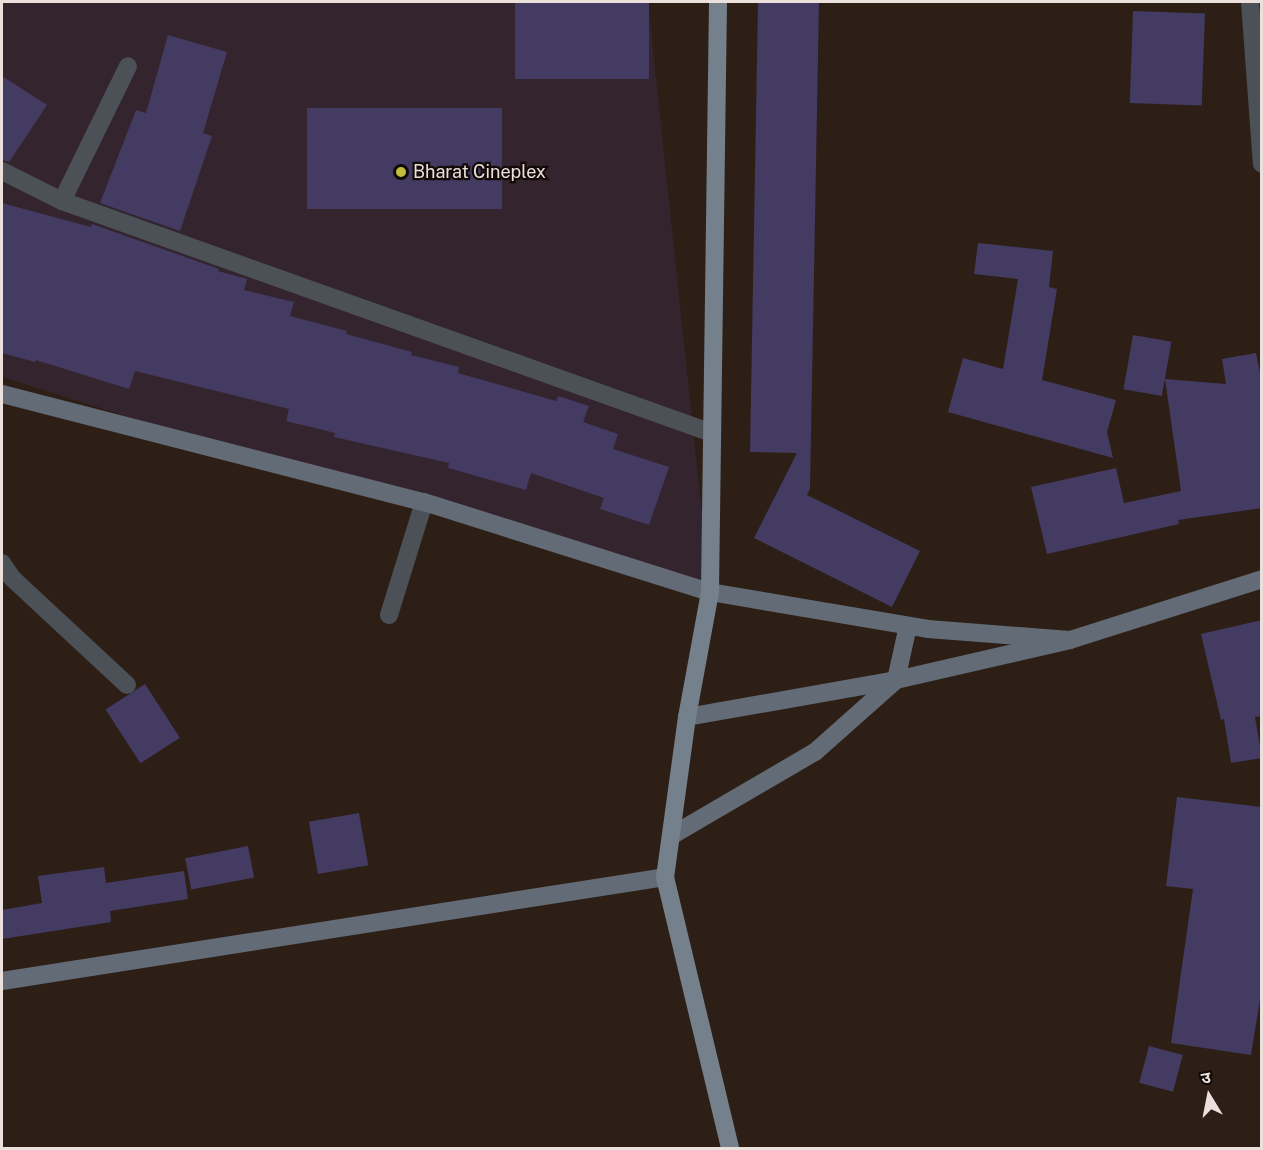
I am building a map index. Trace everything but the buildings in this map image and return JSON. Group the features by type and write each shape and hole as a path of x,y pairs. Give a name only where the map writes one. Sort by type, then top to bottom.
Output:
{"main road":[{"path":"718,2 710,592 687,717 665,877 730,1149"}],"street":[{"path":"1250,2 1262,164"},
{"path":"62,201 128,66"},
{"path":"2,171 62,201 712,433"},
{"path":"2,394 424,502 710,592 908,626 1070,640"},
{"path":"389,615 424,502"},
{"path":"2,563 12,578 127,685"},
{"path":"687,717 896,680 1070,640 1262,579"},
{"path":"671,836 814,752 896,680 908,626"},
{"path":"2,981 665,877"}],"shaded area":[{"path":"2,2 648,2 711,600 2,377"}],"place":[{"name":"Bharat Cineplex","path":"401,172"}]}
